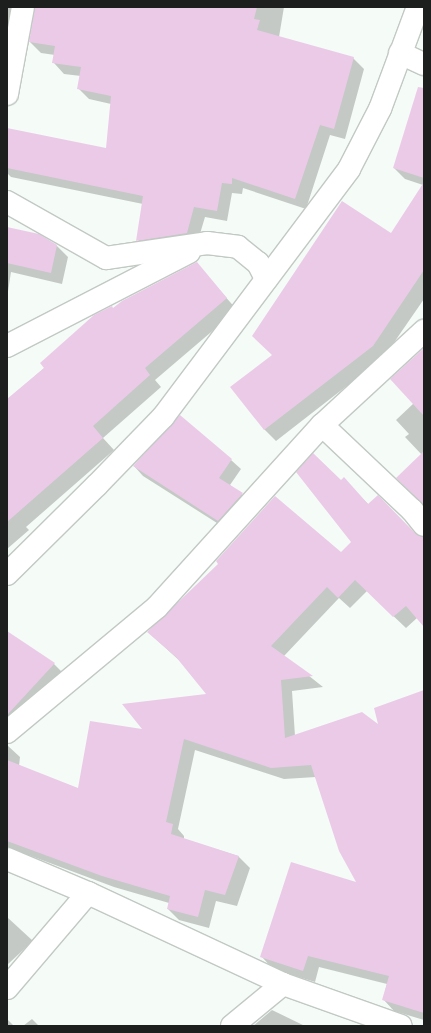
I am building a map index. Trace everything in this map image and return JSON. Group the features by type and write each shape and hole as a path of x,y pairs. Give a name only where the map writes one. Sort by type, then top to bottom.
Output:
{"street":[{"path":"7,94 23,7"},
{"path":"7,574 98,485 163,416 349,169 380,110 418,7"},
{"path":"400,53 424,64"},
{"path":"7,202 106,258 207,243 238,247 258,263 266,279"},
{"path":"7,346 207,243"},
{"path":"7,732 157,607 322,425 424,331"},
{"path":"322,425 412,510 424,525"},
{"path":"7,859 88,893 283,984 401,1026"},
{"path":"7,988 88,893"},
{"path":"232,1026 283,984"}],"building":[{"path":"35,7 257,7 254,19 260,20 257,30 354,57 334,129 320,125 295,199 232,178 232,184 222,183 217,211 194,207 187,233 136,241 143,196 7,168 7,128 106,148 111,96 77,89 81,67 52,63 55,46 29,42"},
{"path":"418,87 424,88 424,178 393,168"},
{"path":"424,182 424,270 373,346 264,430 230,387 272,355 252,336 342,201 391,233"},
{"path":"7,227 39,234 57,245 51,273 7,263"},
{"path":"197,262 227,298 145,368 150,375 93,426 103,438 7,522 7,399 44,368 40,363 94,315 112,306 113,308 122,301"},
{"path":"424,348 424,416 390,379"},
{"path":"180,415 232,459 219,478 243,493 218,521 133,466"},
{"path":"424,451 424,505 396,478"},
{"path":"313,453 341,480 344,477 368,504 378,495 415,533 424,537 424,627 406,606 393,617 355,580 338,598 327,587 271,646 313,676 281,680 285,738 362,712 378,724 374,708 424,690 424,1013 382,1000 389,976 308,956 303,971 260,957 291,862 356,882 339,851 311,765 271,768 184,739 166,822 173,824 171,834 239,856 225,895 205,890 198,917 167,909 170,896 102,876 7,841 7,760 78,788 90,721 142,729 122,704 206,694 176,657 147,632 218,564 216,561 275,496 341,552 351,542 296,472"},
{"path":"7,631 55,663 7,715"}]}
